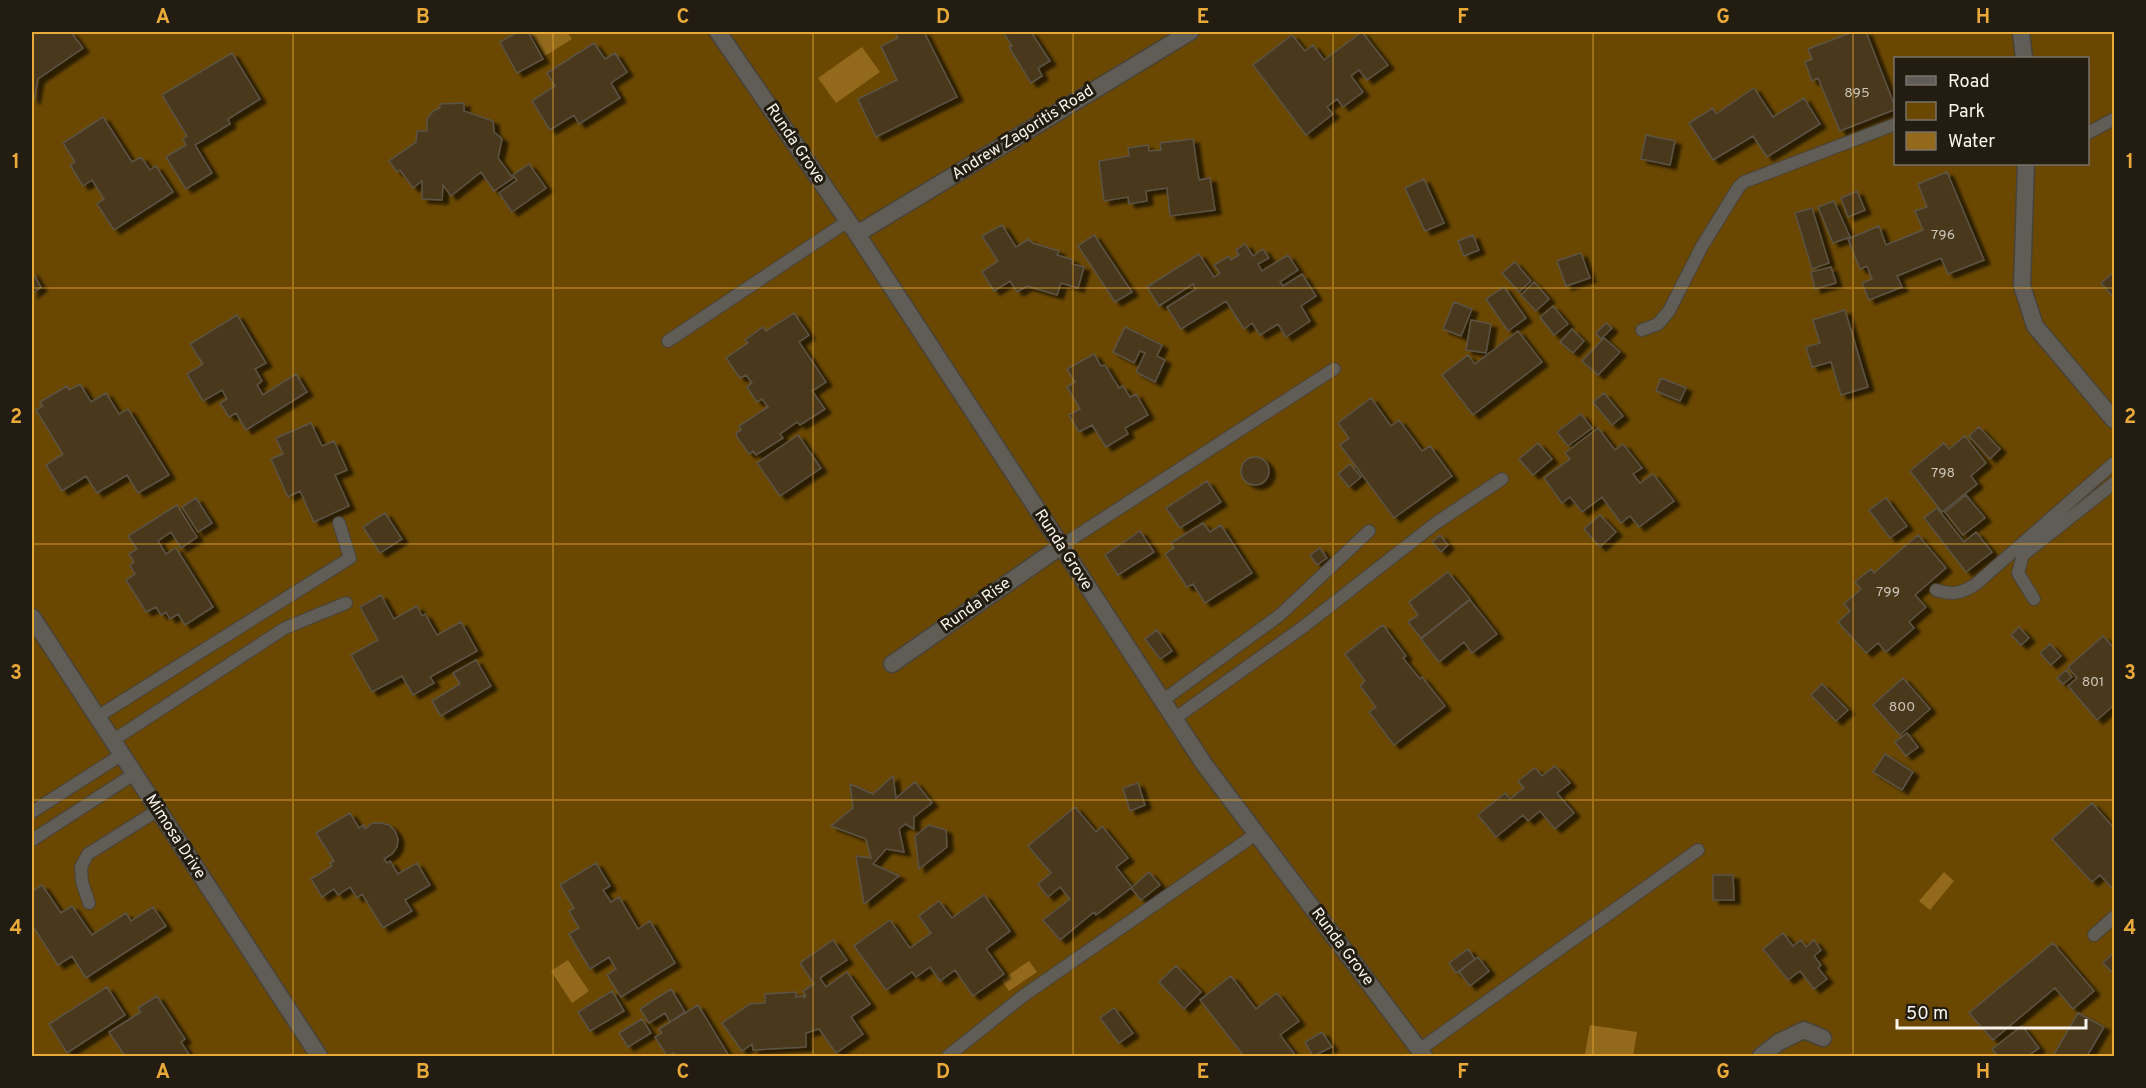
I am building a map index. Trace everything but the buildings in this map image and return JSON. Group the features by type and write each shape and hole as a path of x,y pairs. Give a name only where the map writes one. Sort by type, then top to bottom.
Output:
{"street":[{"name":"Runda Grove","path":"718,32 852,228 1204,765 1422,1053"},
{"path":"2021,32 2024,57"},
{"name":"Andrew Zagoritis Road","path":"852,228 1179,34"},
{"path":"2027,165 2022,286 2035,326 2115,420"},
{"name":"Runda Rise","path":"892,663 1060,546"},
{"name":"Mimosa Drive","path":"32,617 316,1056"},
{"path":"1761,1056 1779,1042 1804,1030 1823,1038"}],"lane":[{"path":"2089,132 2115,119"},
{"path":"1642,330 1658,324 1669,311 1701,248 1744,182 1894,125"},
{"path":"668,341 852,228"},
{"path":"1060,546 1334,369"},
{"path":"1936,590 1950,594 1963,592 1976,584 2115,463"},
{"path":"1174,719 1303,627 1436,523 1502,479"},
{"path":"2034,599 2018,573 2023,555 2115,483"},
{"path":"97,717 350,558 339,523"},
{"path":"1162,700 1280,615 1369,531"},
{"path":"112,741 285,628 346,603"},
{"path":"32,812 122,755"},
{"path":"32,840 134,774"},
{"path":"88,903 82,882 81,867 88,854 158,810"},
{"path":"948,1056 1023,996 1256,834"},
{"path":"1422,1053 1698,850"},
{"path":"2094,935 2115,917"}],"green space":[{"path":"32,32 2114,32 2114,1056 32,1056"}],"water":[{"path":"530,32 567,32 572,39 545,56"},
{"path":"862,47 880,72 836,103 818,78"},
{"path":"1944,872 1954,881 1930,910 1919,901"},
{"path":"568,960 589,991 572,1003 551,971"},
{"path":"1029,961 1037,972 1009,991 1001,980"},
{"path":"1590,1025 1637,1032 1633,1056 1585,1054"}]}
